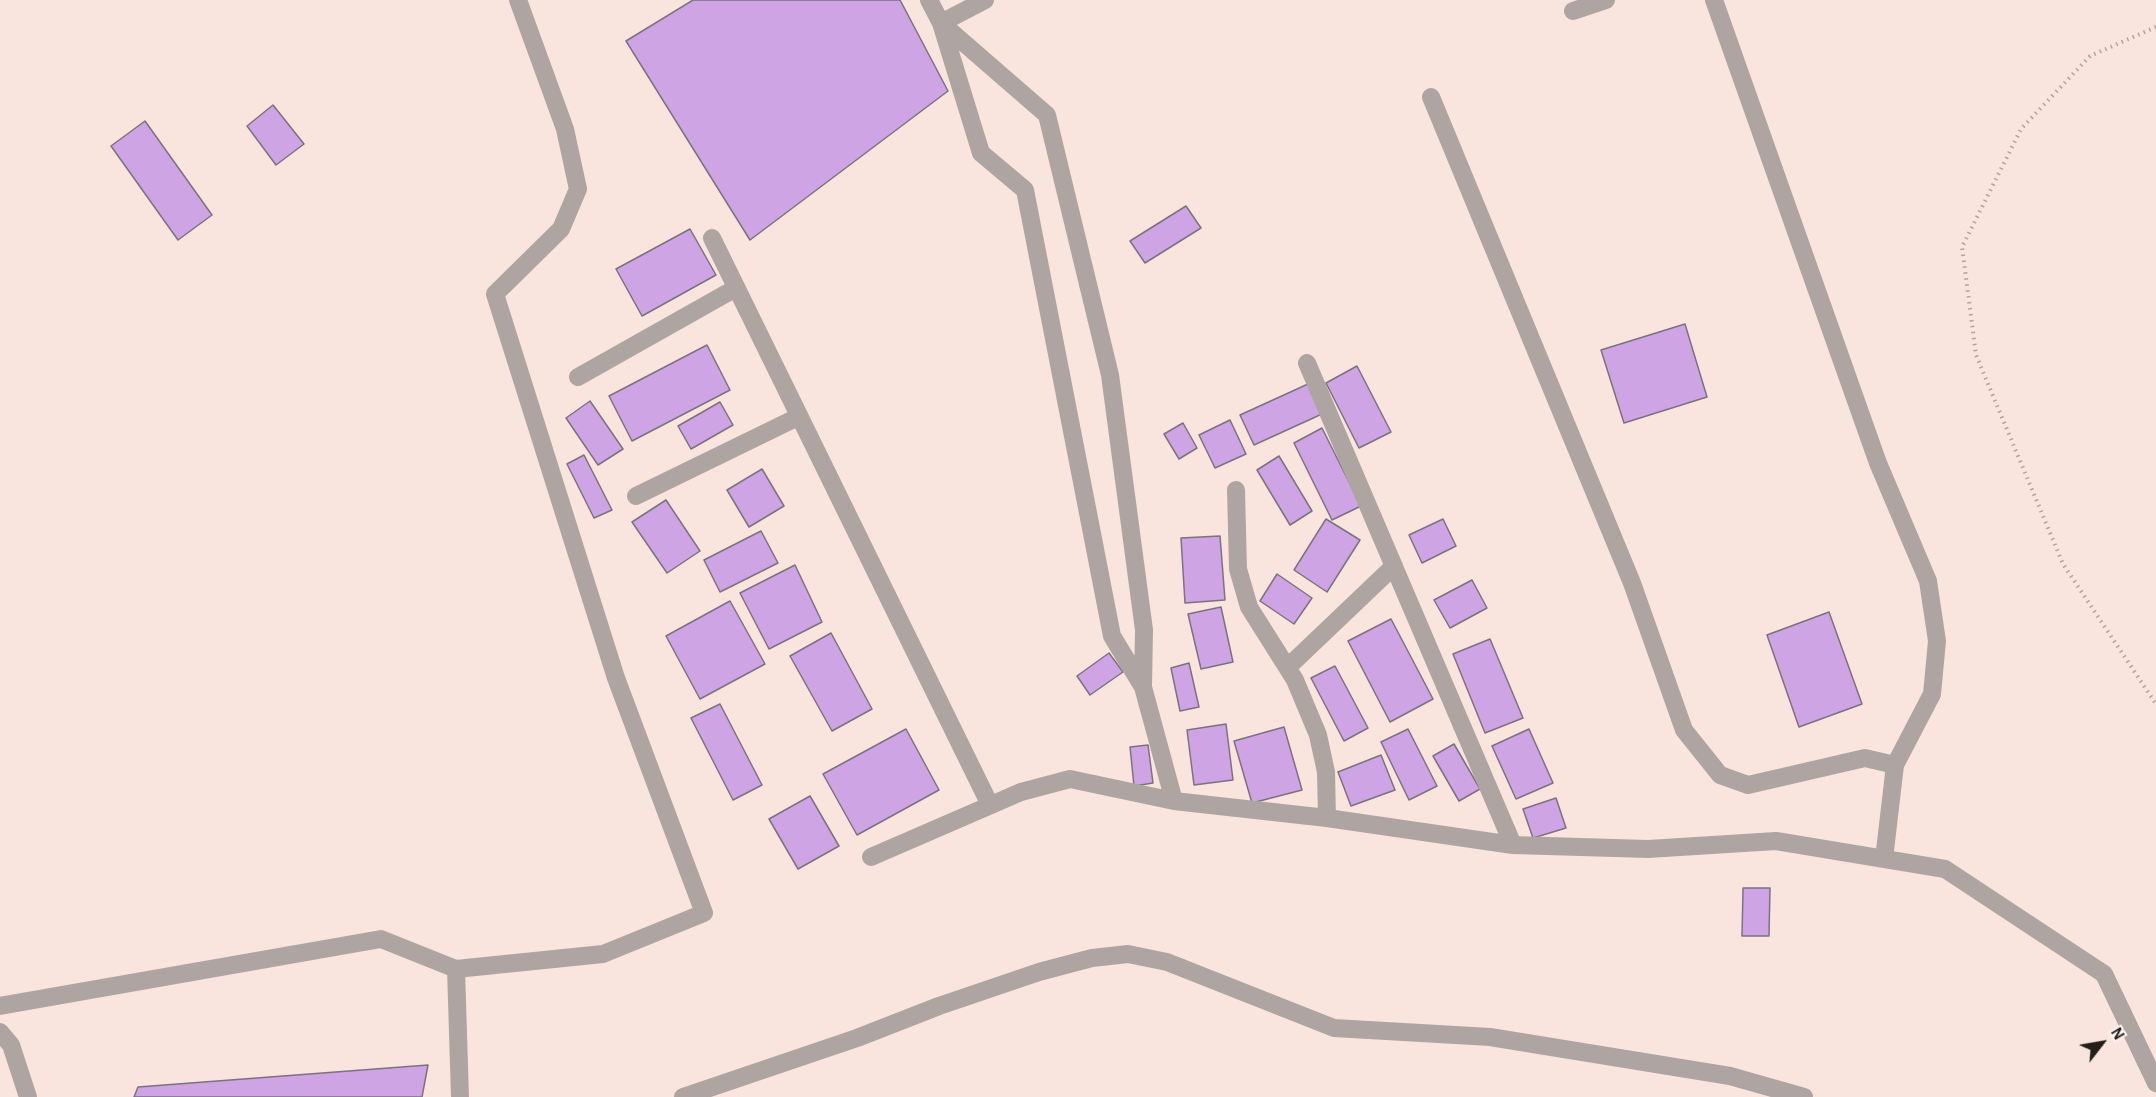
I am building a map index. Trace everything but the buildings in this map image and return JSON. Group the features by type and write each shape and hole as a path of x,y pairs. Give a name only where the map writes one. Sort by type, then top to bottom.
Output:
{"street":[{"path":"0,1006 381,939 456,969 603,954 704,913 616,678 495,294 561,229 578,189 565,129 518,0"},
{"path":"928,0 941,23 981,153 1024,190 1112,636 1143,687 1174,801"},
{"path":"941,23 985,0"},
{"path":"1573,11 1606,0"},
{"path":"1714,0 1878,463 1928,581 1936,641 1932,694 1895,765 1884,859"},
{"path":"941,23 1047,116 1110,375 1144,630 1143,687"},
{"path":"1431,97 1632,584 1684,730 1720,775 1748,785 1865,758 1895,765"},
{"path":"712,238 990,805"},
{"path":"578,377 736,288"},
{"path":"1307,363 1513,845"},
{"path":"636,496 798,417"},
{"path":"1236,490 1238,569 1249,607 1288,667 1318,735 1326,772 1328,818"},
{"path":"1288,667 1394,566"},
{"path":"871,857 1021,792 1070,779 1174,801 1328,818 1513,845 1648,849 1776,841 1945,869 2104,974 2156,1083"},
{"path":"683,1097 857,1038 939,1006 1039,972 1092,958 1128,954 1167,962 1334,1028 1490,1037 1730,1076 1804,1097"},
{"path":"456,969 459,1097"},
{"path":"0,1032 11,1045 28,1097"}],"path":[{"path":"2156,27 2090,56 2021,129 1962,247 1976,355 2063,564 2156,704"}]}
